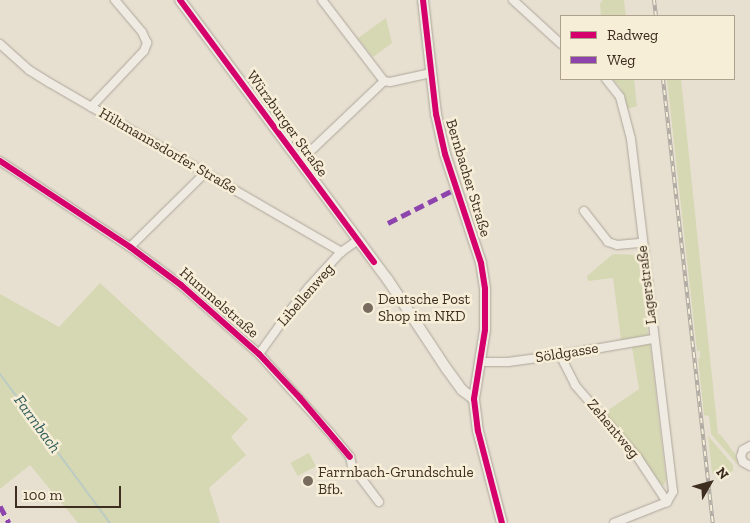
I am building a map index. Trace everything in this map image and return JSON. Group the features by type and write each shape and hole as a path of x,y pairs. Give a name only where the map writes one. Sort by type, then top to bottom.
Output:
{"street":[{"path":"92,107 144,51 147,43 142,32 115,0"},
{"name":"Würzburger Straße","path":"180,0 395,290 462,390 474,399"},
{"path":"322,0 384,81 390,82 431,72"},
{"name":"Bernbacher Straße","path":"423,0 431,72 445,154 475,244 484,279 486,318 474,399"},
{"path":"513,0 560,43"},
{"name":"Hiltmannsdorfer Straße","path":"0,44 29,70 341,252"},
{"name":"Lagerstraße","path":"607,80 620,97 625,110 631,139 653,339 673,492 669,499"},
{"path":"299,162 384,81"},
{"name":"Hummelstraße","path":"0,161 130,247 180,285 259,354 350,457 352,466 378,502"},
{"path":"130,247 206,173"},
{"path":"584,211 608,242 616,245 642,243"},
{"name":"Libellenweg","path":"259,354 292,308 341,252 358,240"},
{"name":"Söldgasse","path":"480,362 508,362 653,339"},
{"name":"Zehentweg","path":"560,355 575,385 638,458 669,499"},
{"path":"474,399 478,431 502,523"},
{"path":"750,446 743,450 741,456 744,462 750,466"},
{"path":"614,523 628,520 669,499"}],"green space":[{"path":"603,0 624,0 626,15 601,15 600,4"},
{"path":"386,18 392,43 373,57 358,38"},
{"path":"614,80 634,80 637,106 627,109 621,88"},
{"path":"667,80 681,80 718,434 720,434 735,454 738,465 711,434 709,416 704,415 698,359 700,358 700,351 697,351"},
{"path":"613,254 638,255 648,335 621,340 613,278 588,281 587,276"},
{"path":"100,283 248,419 231,437 246,455 209,488 220,523 78,523 30,465 0,489 0,294 59,327"},
{"path":"650,344 666,480 664,485 662,485 645,461 604,413 639,389 632,347"},
{"path":"708,436 733,465 733,471 720,476 712,473"},
{"path":"309,453 316,466 298,476 290,463"}],"waterway":[{"name":"Farrnbach","path":"0,374 110,523"}],"railway":[{"path":"654,0 656,15"},
{"path":"663,80 713,523"}],"marked path":[{"path":"388,223 457,188"},
{"path":"0,506 9,523"}],"cycle path":[{"path":"180,0 374,262"},
{"path":"423,0 436,114 445,154 481,263 485,289 485,330 474,399 478,431 502,523"},
{"path":"0,161 130,247 181,285 259,354 300,398 350,457"}],"place":[{"name":"Deutsche Post Shop im NKD","path":"368,308"},
{"name":"Farrnbach-Grundschule Bfb.","path":"308,481"}]}
